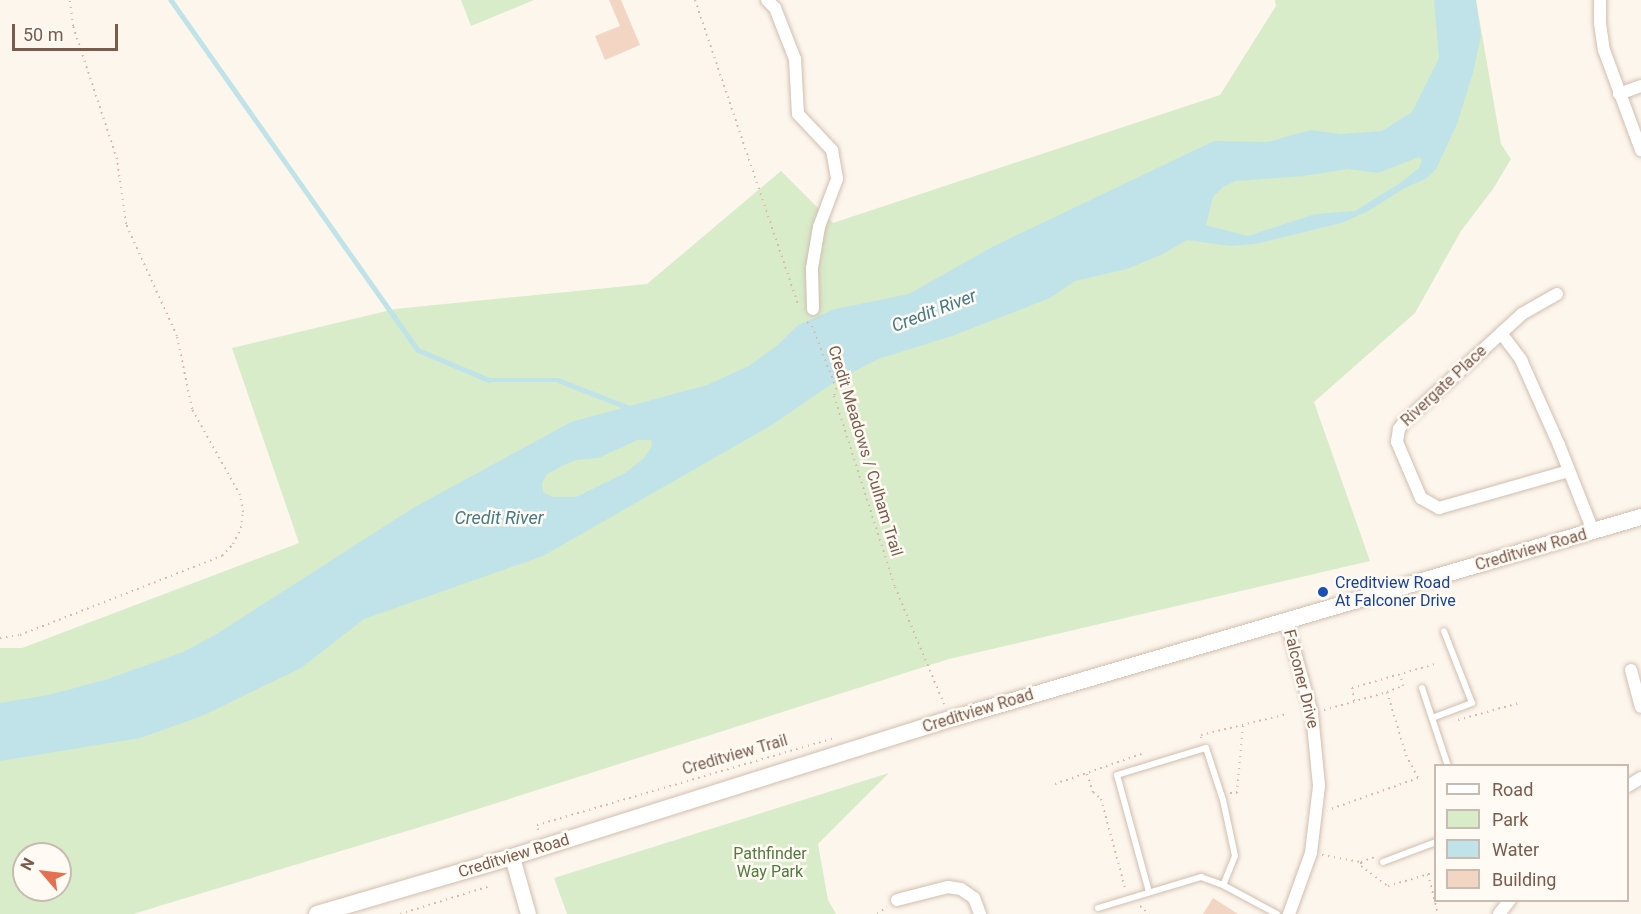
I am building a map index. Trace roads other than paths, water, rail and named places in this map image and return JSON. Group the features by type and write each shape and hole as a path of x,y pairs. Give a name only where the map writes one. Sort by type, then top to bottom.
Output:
{"main road":[{"name":"Creditview Road","path":"317,914 512,857 954,718 1641,517"}],"street":[{"path":"767,0 775,8 795,59 798,114 832,150 837,179 819,227 812,268 813,309"},
{"path":"1600,0 1599,23 1604,50 1619,94 1637,128 1641,150"},
{"path":"1619,94 1641,86"},
{"name":"Rivergate Place","path":"1557,294 1522,314 1400,426 1397,442 1417,492 1429,505 1443,508 1569,471"},
{"name":"Rivergate Place","path":"1501,333 1521,360 1593,531"},
{"name":"Falconer Drive","path":"1286,620 1312,714 1319,786 1311,853 1289,914"},
{"path":"1631,670 1641,707"},
{"path":"512,857 528,914"},
{"path":"897,900 948,887 961,889 974,898 980,914"},
{"path":"1499,914 1508,902"}],"lane":[{"path":"1432,718 1473,703 1444,631"},
{"path":"1422,688 1448,764"},
{"path":"1149,892 1117,775 1206,748 1221,794 1235,856 1223,885"},
{"path":"1383,862 1434,843"},
{"path":"1098,908 1202,877 1223,885 1277,914"}],"water":[{"name":"Credit River","path":"1434,0 1476,0 1481,36 1473,73 1457,124 1436,169 1427,178 1403,189 1370,210 1342,223 1255,244 1230,246 1187,240 1163,254 1127,269 1075,281 1050,298 952,336 878,359 836,381 772,425 543,556 364,619 301,668 202,716 140,738 0,761 0,703 48,695 105,680 183,652 215,635 413,508 571,422 707,385 749,366 779,344 798,325 835,309 909,294 992,247 1214,141 1268,142 1310,130 1341,134 1382,131 1412,112 1439,58","holes":["1419,157 1422,160 1419,168 1400,183 1355,211 1315,214 1248,236 1206,225 1213,197 1223,187 1236,181 1304,176 1348,169 1378,173","638,440 651,440 652,446 644,458 625,473 576,497 552,497 543,492 542,483 547,474 576,460 598,458"]}],"waterway":[{"path":"171,0 418,350 489,380 558,380 627,407"}],"place":[{"name":"Creditview Road At Falconer Drive","path":"1323,592"}],"park label":[{"name":"Pathfinder Way Park","path":"770,863"}]}
